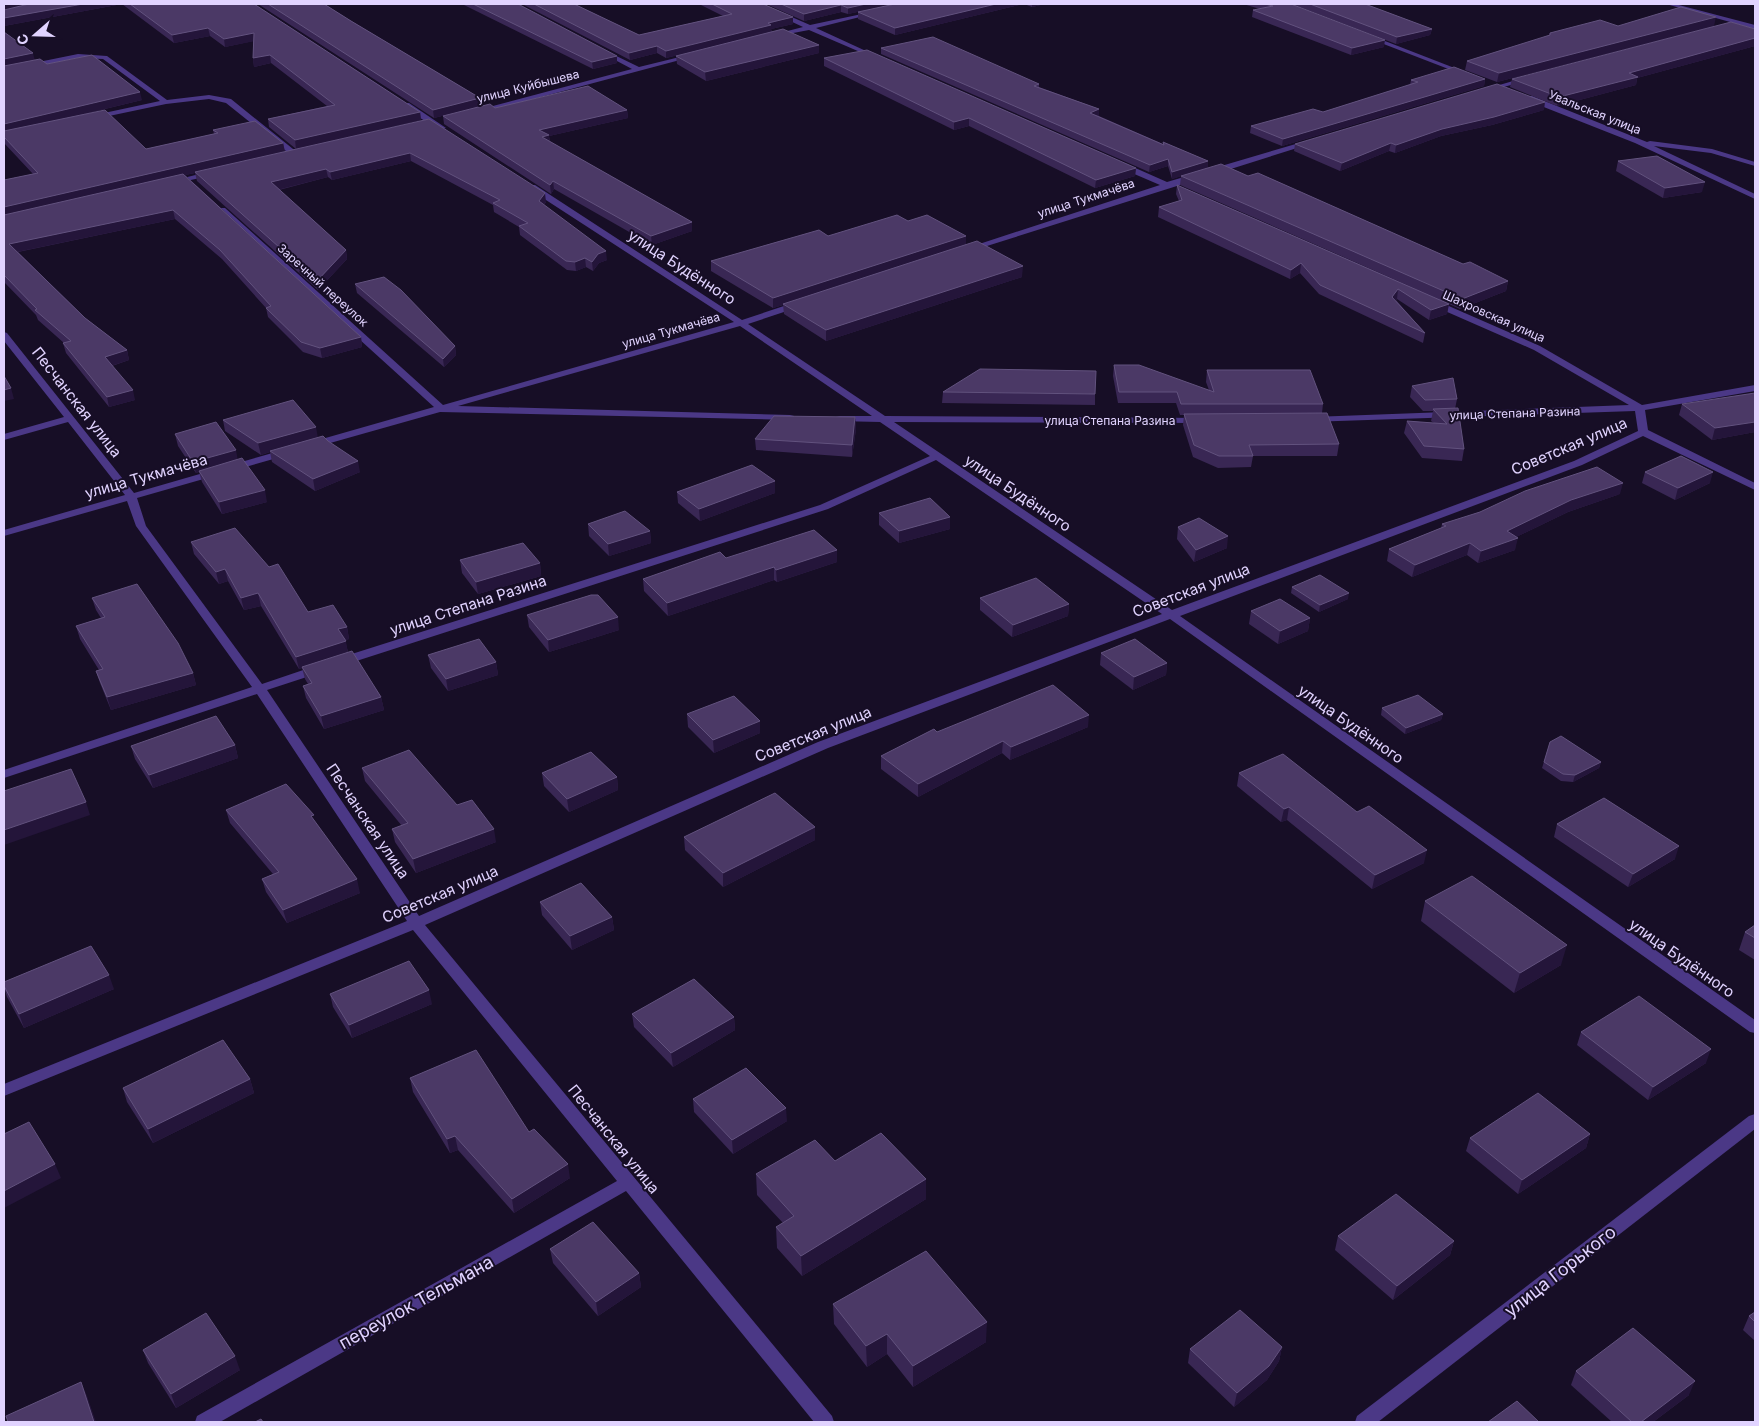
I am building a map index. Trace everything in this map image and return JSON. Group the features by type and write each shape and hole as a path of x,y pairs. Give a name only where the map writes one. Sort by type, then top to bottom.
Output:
{"street":[{"path":"757,4 888,63"},
{"path":"1669,4 1755,27"},
{"path":"770,37 882,10"},
{"path":"1721,28 1740,23"},
{"path":"1363,35 1472,76"},
{"path":"597,48 639,70"},
{"name":"улица Куйбышева","path":"470,113 704,53"},
{"path":"4,71 78,56 105,57 166,102"},
{"path":"1480,92 1538,76"},
{"path":"1481,80 1508,90"},
{"name":"Увальская улица","path":"1517,94 1638,141 1755,197"},
{"path":"80,121 166,102 209,97 228,101 294,153"},
{"path":"400,101 449,133"},
{"name":"улица Тукмачёва","path":"962,252 1167,185 1318,140"},
{"path":"1638,141 1712,151 1755,164"},
{"path":"285,156 304,151"},
{"path":"1113,162 1176,189"},
{"path":"159,186 192,182 217,172"},
{"name":"улица Будённого","path":"524,182 741,323 1170,614 1755,1028"},
{"name":"Заречный переулок","path":"217,205 442,409"},
{"name":"Шахровская улица","path":"1420,296 1537,348 1640,408"},
{"name":"улица Тукмачёва","path":"4,533 130,495 442,409 741,323 804,302"},
{"name":"Песчанская улица","path":"4,335 68,419 130,495 141,526 259,688 416,923 825,1422"},
{"name":"улица Степана Разина","path":"1304,420 1640,408 1755,388"},
{"path":"1640,408 1643,432 1755,487"},
{"name":"улица Тукмачёва","path":"442,409 804,418"},
{"path":"4,437 68,419"},
{"path":"834,419 883,420"},
{"name":"улица Степана Разина","path":"883,420 1206,420"},
{"name":"Советская улица","path":"4,1090 416,923 823,746 1170,614 1578,463 1643,432"},
{"name":"улица Степана Разина","path":"4,774 259,688 824,507 937,456"},
{"name":"улица Горького","path":"1364,1422 1755,1120"},
{"name":"переулок Тельмана","path":"204,1422 628,1182"}],"building":[{"path":"29,4 83,4 4,18 4,10"},
{"path":"130,4 254,4 420,112 295,140 268,119 335,105 270,55 253,58 254,33 224,39 208,28 172,35"},
{"path":"268,4 324,4 480,98 433,110"},
{"path":"473,4 518,4 617,56 592,62"},
{"path":"534,4 574,4 639,35 732,14 712,4 763,4 793,17 768,23 771,25 666,51 657,46 629,53"},
{"path":"781,4 866,4 848,8 841,5 804,14"},
{"path":"895,4 996,4 895,28 858,12"},
{"path":"1265,4 1291,4 1385,40 1352,48 1253,10 1273,6"},
{"path":"1310,4 1365,4 1432,29 1397,37"},
{"path":"1681,7 1716,17 1499,73 1467,61 1550,35 1550,33 1600,20 1618,26"},
{"path":"1731,22 1755,29 1755,38 1629,73 1638,77 1559,97 1512,79"},
{"path":"783,29 819,45 705,72 676,56"},
{"path":"4,32 33,53 4,59"},
{"path":"933,37 1039,84 1034,86 1099,109 1090,113 1164,145 1163,142 1208,161 1172,172 1168,159 1150,165 881,48"},
{"path":"867,50 1136,168 1096,180 969,118 954,122 824,58"},
{"path":"92,55 140,92 4,124 4,66 40,59 47,64"},
{"path":"1454,67 1485,79 1283,139 1251,126 1313,109 1323,112 1418,82 1411,80"},
{"path":"1497,84 1545,102 1494,117 1442,129 1396,145 1391,143 1342,163 1295,144"},
{"path":"588,86 627,110 539,130 549,135 542,137 692,222 651,236 553,181 550,185 443,116 490,104 495,108"},
{"path":"105,110 146,149 218,133 213,130 255,121 283,143 4,207 4,180 38,173 4,137 4,131"},
{"path":"429,119 545,193 539,201 606,251 598,254 592,262 585,258 575,262 566,261 519,226 528,223 493,203 500,200 410,153 330,172 326,169 271,182 346,250 317,281 195,172"},
{"path":"1657,156 1705,182 1665,188 1618,161"},
{"path":"1221,164 1248,176 1258,173 1463,264 1470,262 1508,281 1462,299 1181,176"},
{"path":"183,174 361,337 320,348 301,342 266,308 271,306 220,250 173,210 9,244 85,318 127,350 105,357 133,390 107,397 63,343 71,341 35,310 37,309 4,275 4,215"},
{"path":"1177,185 1449,304 1431,310 1398,289 1392,297 1425,333 1320,285 1301,263 1291,270 1159,207 1182,200"},
{"path":"897,215 908,221 927,215 966,236 773,298 711,261 819,230 828,236"},
{"path":"977,241 1023,266 826,330 783,304"},
{"path":"384,277 401,290 455,346 443,359 355,284"},
{"path":"1114,365 1139,365 1214,392 1207,370 1310,370 1323,404 1181,404 1177,392 1119,392"},
{"path":"980,369 1096,371 1095,394 943,392"},
{"path":"4,376 11,388 4,390"},
{"path":"1453,378 1457,399 1425,400 1412,386"},
{"path":"1755,393 1755,422 1715,428 1682,404"},
{"path":"293,400 316,427 258,443 223,420"},
{"path":"1458,408 1464,449 1424,446 1407,421 1447,424 1433,409"},
{"path":"1327,413 1339,444 1249,445 1253,456 1219,456 1194,445 1184,414"},
{"path":"774,416 855,417 852,445 755,439"},
{"path":"216,422 236,450 193,462 175,434"},
{"path":"323,436 358,461 313,479 270,451"},
{"path":"1681,456 1713,472 1678,488 1645,472"},
{"path":"242,458 265,490 219,502 199,471"},
{"path":"752,465 775,481 699,509 677,492"},
{"path":"1597,467 1623,483 1571,500 1507,531 1518,538 1481,551 1470,543 1415,565 1389,549 1446,526 1442,524 1480,512 1525,491"},
{"path":"930,498 950,517 899,531 879,513"},
{"path":"625,511 650,531 608,544 588,524"},
{"path":"1199,518 1228,536 1196,550 1178,527"},
{"path":"235,528 269,567 278,564 308,612 333,605 347,627 338,629 346,641 296,657 258,593 241,598 225,569 216,572 191,542"},
{"path":"814,530 837,550 776,570 774,567 667,603 643,579 720,552 726,558"},
{"path":"523,543 540,563 476,582 460,560"},
{"path":"1320,575 1349,593 1320,605 1292,587"},
{"path":"1036,578 1069,604 1013,625 980,598"},
{"path":"137,584 178,643 193,673 107,697 96,671 103,669 76,626 105,617 92,598"},
{"path":"591,595 598,595 618,617 548,640 527,615"},
{"path":"1280,599 1310,618 1280,631 1251,611"},
{"path":"479,639 496,662 446,679 428,655"},
{"path":"1135,639 1167,663 1134,677 1101,653"},
{"path":"352,651 381,697 321,716 303,686 312,683 302,667"},
{"path":"1053,685 1089,715 1011,747 1003,741 918,784 881,756 934,729 937,732"},
{"path":"1418,695 1443,714 1406,728 1382,708"},
{"path":"734,696 760,721 713,740 687,714"},
{"path":"216,716 235,745 149,775 131,746"},
{"path":"1561,736 1601,762 1575,775 1563,774 1544,762 1550,742"},
{"path":"409,750 457,805 472,800 494,829 413,859 392,829 408,823 362,768"},
{"path":"591,752 617,777 567,799 542,773"},
{"path":"1283,754 1357,812 1369,806 1427,850 1375,875 1289,807 1284,809 1239,773"},
{"path":"71,769 86,802 4,830 4,791"},
{"path":"286,784 314,815 311,816 357,879 283,910 262,879 279,872 226,810"},
{"path":"775,793 815,827 723,873 684,837"},
{"path":"1604,798 1679,846 1633,874 1557,824"},
{"path":"1472,876 1567,945 1520,973 1425,901"},
{"path":"581,883 612,917 570,936 540,902"},
{"path":"1755,925 1755,938 1745,932"},
{"path":"91,946 109,975 19,1014 4,986 4,982"},
{"path":"409,961 429,990 349,1025 330,994"},
{"path":"694,979 734,1017 671,1053 632,1014"},
{"path":"1639,996 1711,1049 1653,1087 1581,1032"},
{"path":"223,1040 250,1079 148,1129 123,1088"},
{"path":"476,1050 529,1132 534,1129 568,1164 512,1199 455,1136 447,1139 410,1078"},
{"path":"746,1068 786,1108 732,1140 693,1099"},
{"path":"1538,1093 1590,1134 1522,1180 1470,1138"},
{"path":"29,1122 55,1164 4,1191 4,1134"},
{"path":"881,1133 926,1179 801,1256 776,1227 794,1216 756,1174 815,1140 835,1161"},
{"path":"1396,1194 1454,1241 1397,1286 1338,1236"},
{"path":"593,1222 639,1273 596,1302 550,1249"},
{"path":"926,1251 987,1322 913,1366 887,1334 866,1346 833,1304"},
{"path":"1240,1310 1282,1347 1269,1366 1237,1393 1190,1349"},
{"path":"1755,1312 1755,1322 1749,1316"},
{"path":"206,1313 235,1356 171,1394 143,1350"},
{"path":"1633,1328 1695,1381 1641,1422 1632,1422 1576,1371"},
{"path":"81,1382 94,1422 8,1422 6,1416"},
{"path":"1517,1401 1539,1422 1488,1422"}]}
